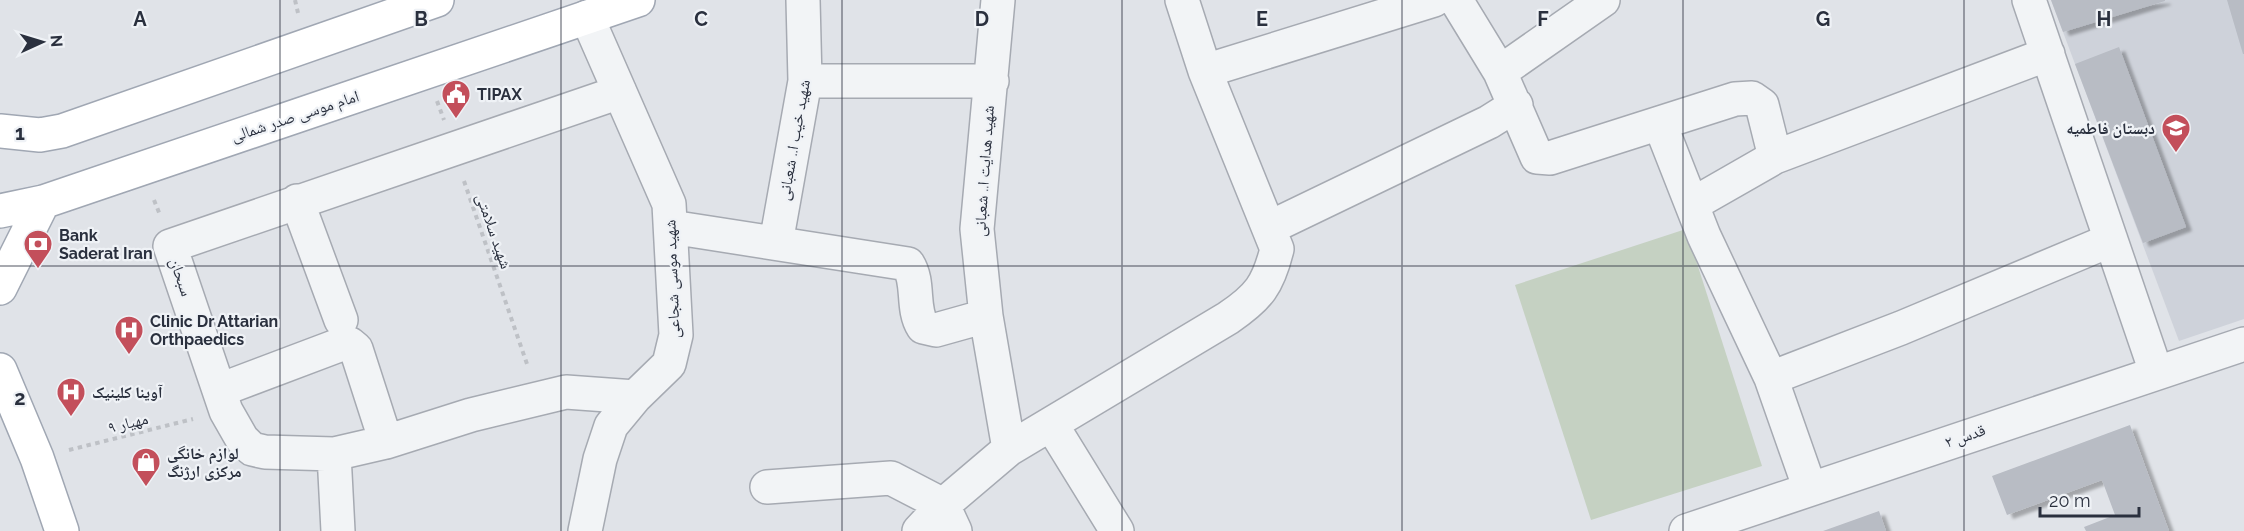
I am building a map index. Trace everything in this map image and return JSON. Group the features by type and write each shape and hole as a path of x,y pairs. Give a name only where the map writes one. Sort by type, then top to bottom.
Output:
{"main road":[{"path":"0,131 40,135 62,131 437,0"},
{"name":"امام موسی صدر شمالی","path":"3,207 43,202 638,0"},
{"path":"0,288 43,202"},
{"path":"0,370 37,458 62,531"}],"street":[{"name":"شهید خیب ا.. شعبانی","path":"776,243 805,81 803,0"},
{"name":"شهید هدایت ا.. شعبانی","path":"998,0 977,229 986,316 1009,449"},
{"path":"919,531 949,518 1009,449 1251,302 1269,280 1277,249 1205,71 1182,0"},
{"path":"1205,71 1434,0"},
{"path":"1456,0 1500,72 1538,157 1550,158 1735,99 1752,98 1762,105 1775,157"},
{"path":"1500,72 1603,0"},
{"path":"2030,0 2156,372"},
{"name":"شهید موسی شجاعی","path":"585,531 600,459 611,426 634,397 669,364 676,335 669,204 587,17"},
{"path":"1693,204 1775,157 2048,54"},
{"path":"805,81 992,81"},
{"path":"170,246 453,147 620,92"},
{"path":"1269,228 1489,122 1516,105"},
{"path":"1660,124 1704,236 1771,378 1810,489"},
{"path":"297,201 341,320"},
{"path":"671,227 908,264 913,273 918,318 923,327 936,330 986,316"},
{"path":"1771,378 1901,328 2111,240"},
{"name":"سبحان","path":"170,246 223,400 242,439 252,449 265,452 334,454"},
{"path":"223,400 342,344 350,344 356,349 386,442"},
{"name":"قدس ۲","path":"1686,531 2244,344"},
{"path":"338,531 334,454 386,442 471,415 566,392 634,397"},
{"path":"1051,424 1117,531"},
{"path":"766,487 891,478 949,518"}],"path":[{"name":"شهید سلامتی","path":"428,72 538,399"},
{"name":"سبحان","path":"144,168 170,246"},
{"name":"مهیار ۹","path":"37,458 223,400"}],"shaded area":[{"name":"دبستان فاطمیه","path":"2051,0 2244,0 2244,319 2179,341"}],"green space":[{"path":"1686,229 1762,466 1591,520 1515,285"}],"building":[{"path":"2051,0 2165,0 2165,1 2063,32"},
{"path":"2227,0 2244,0 2244,54 2243,54"},
{"path":"2119,47 2186,227 2143,243 2075,64"},
{"path":"2130,425 2169,531 2086,531 2084,527 2115,515 2102,480 2007,515 1992,476"},
{"path":"1879,511 1886,531 1823,531"}],"place":[{"name":"TIPAX","path":"456,120"},
{"name":"دبستان فاطمیه","path":"2176,154"},
{"name":"Bank Saderat Iran","path":"38,270"},
{"name":"Clinic Dr Attarian Orthpaedics","path":"129,356"},
{"name":"آوینا کلینیک","path":"71,418"},
{"name":"لوازم خانگی مرکزی ارژنگ","path":"146,488"}]}
